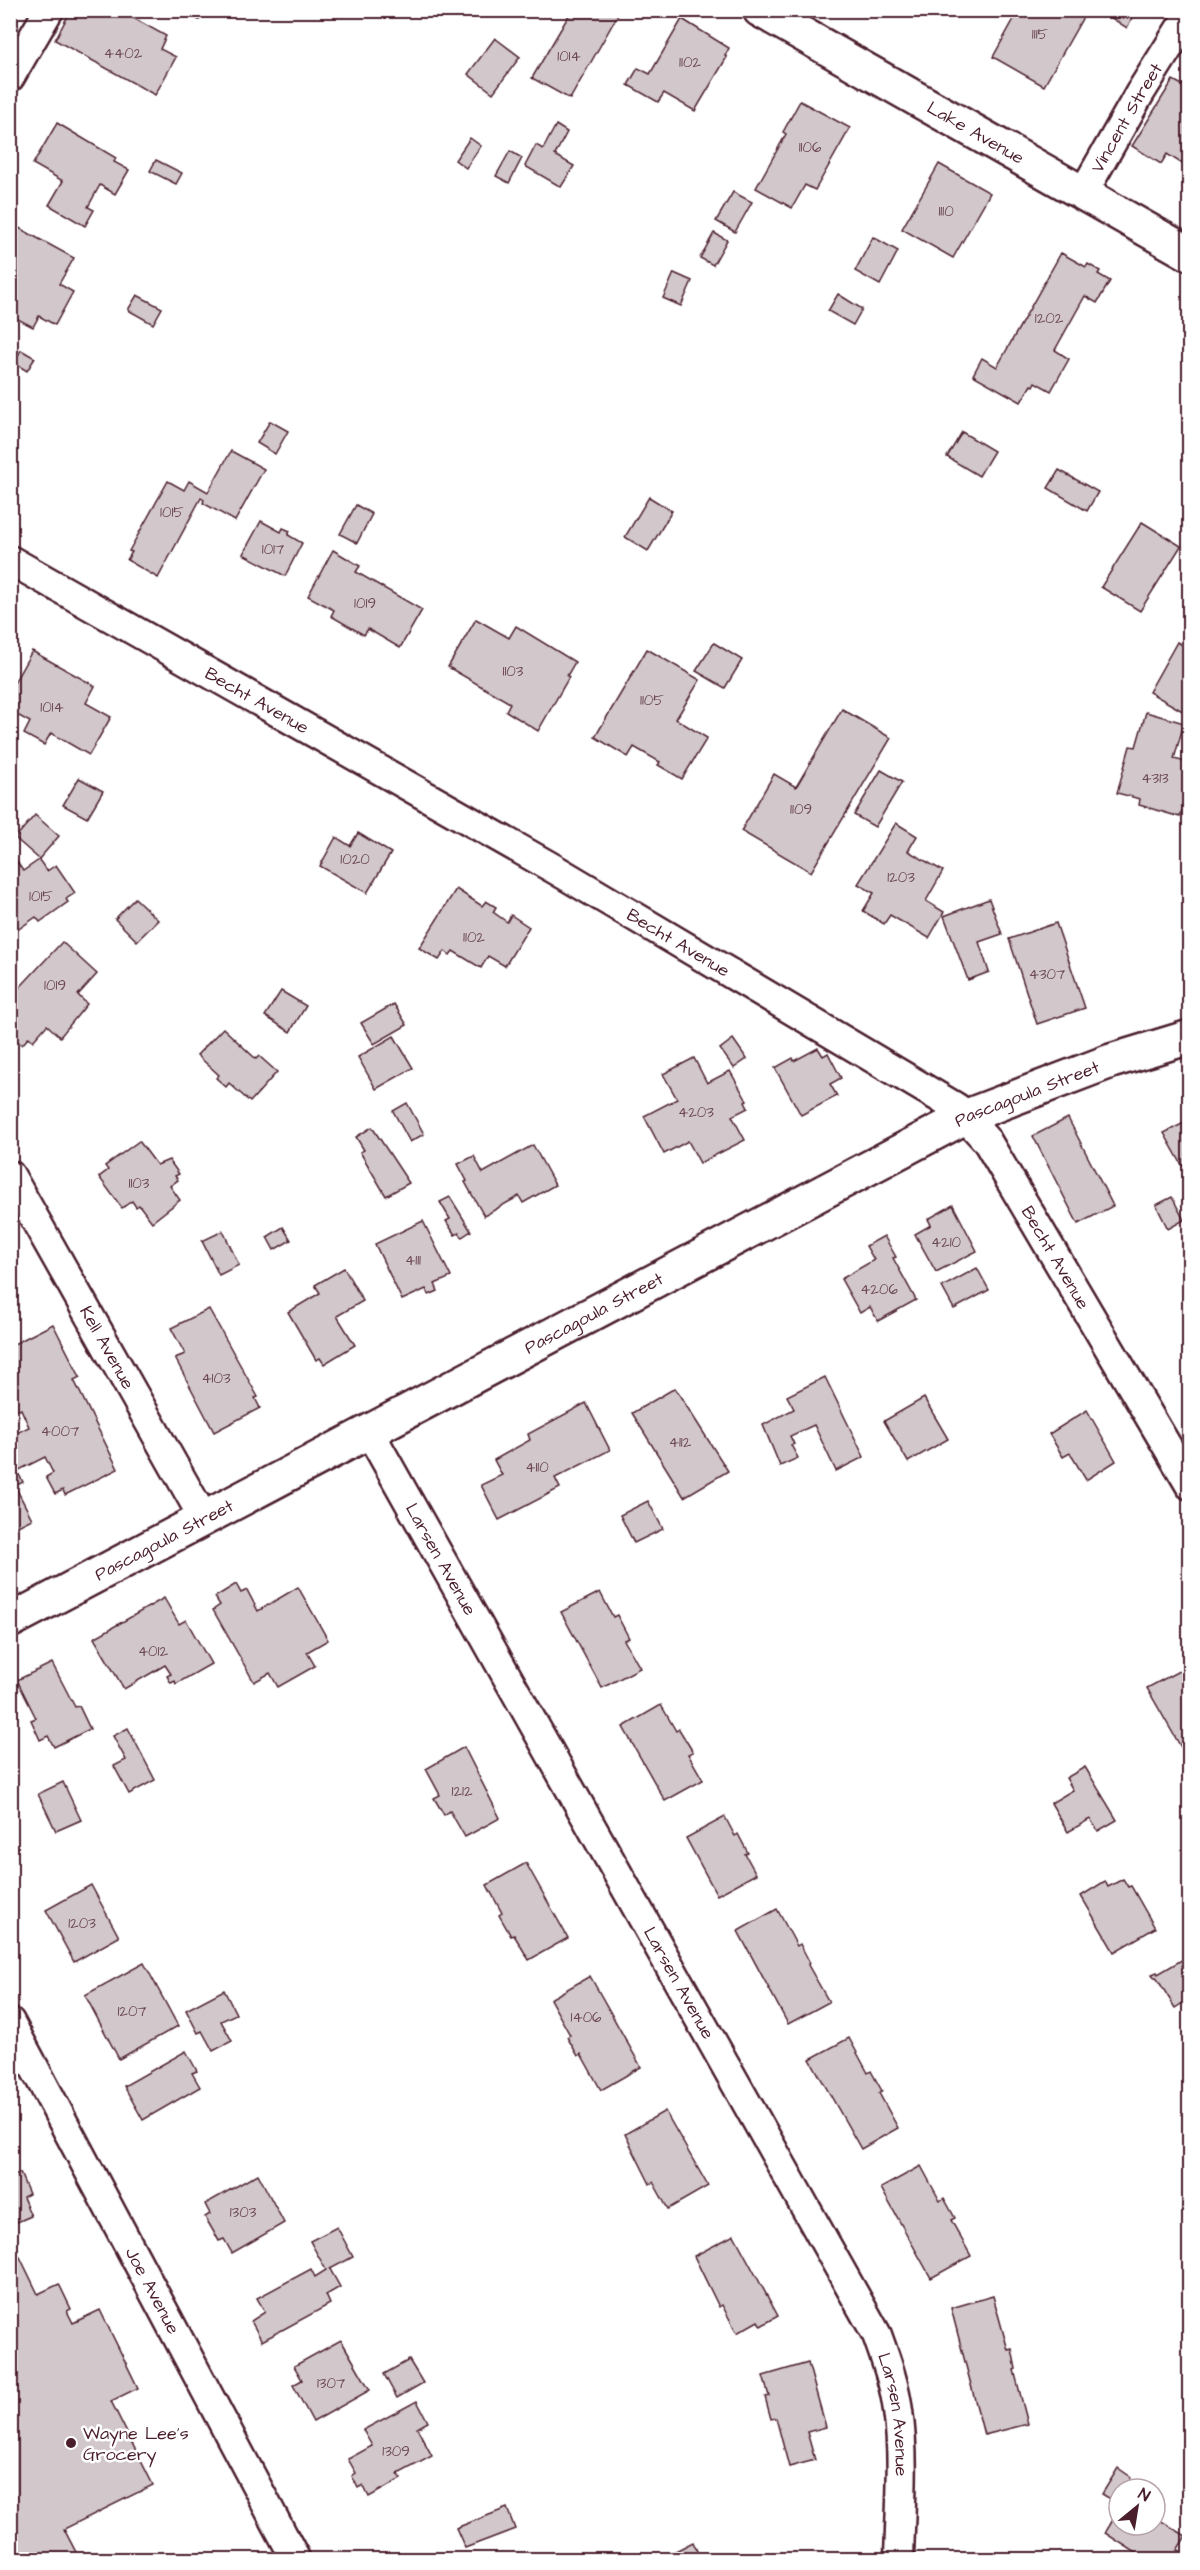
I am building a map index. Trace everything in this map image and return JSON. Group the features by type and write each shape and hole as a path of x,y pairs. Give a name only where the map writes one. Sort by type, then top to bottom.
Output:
{"street":[{"path":"10,77 49,10"},
{"name":"Lake Avenue","path":"760,10 1190,254"},
{"name":"Vincent Street","path":"1083,193 1140,93 1190,13"},
{"name":"Becht Avenue","path":"10,560 558,871 947,1101 967,1116 987,1141 1190,1485"},
{"name":"Pascagoula Street","path":"10,1621 967,1116 1111,1061 1190,1037"},
{"name":"Kell Avenue","path":"10,1175 204,1519"},
{"name":"Larsen Avenue","path":"369,1431 877,2335 890,2371 898,2412 901,2482 899,2559"},
{"name":"Joe Avenue","path":"10,2022 296,2559"}],"building":[{"path":"71,10 119,10 166,36 160,49 176,57 155,95 55,40"},
{"path":"182,10 209,10 199,20"},
{"path":"503,10 516,10 513,16"},
{"path":"572,10 622,10 570,99 532,78"},
{"path":"1019,10 1087,10 1044,86 993,57"},
{"path":"1099,10 1136,10 1127,28"},
{"path":"682,19 729,48 725,56 727,57 695,111 664,93 658,102 628,85 638,68 650,74"},
{"path":"495,38 520,57 493,93 468,74"},
{"path":"1190,77 1190,156 1184,165 1167,154 1161,164 1132,146 1173,80 1184,86"},
{"path":"800,101 850,128 815,190 805,185 792,208 756,188 786,134 783,132"},
{"path":"57,123 116,158 114,162 129,170 115,194 100,185 88,207 94,210 85,226 49,205 63,181 33,164"},
{"path":"556,125 567,132 555,155 574,166 561,187 525,166 536,145 543,149"},
{"path":"470,138 481,146 466,168 455,160"},
{"path":"510,151 522,158 509,183 496,176"},
{"path":"156,160 182,173 176,184 150,171"},
{"path":"939,164 990,193 953,258 902,229"},
{"path":"733,192 752,202 735,232 716,221"},
{"path":"19,228 74,258 59,284 73,292 55,325 39,316 33,327 10,315 16,302 10,299 10,243"},
{"path":"714,233 727,240 713,265 700,258"},
{"path":"873,237 898,251 880,285 855,271"},
{"path":"1061,253 1086,267 1088,264 1110,281 1097,303 1085,296 1055,350 1069,359 1051,391 1035,382 1021,402 973,375 982,358 997,367"},
{"path":"674,273 692,281 681,306 663,298"},
{"path":"838,294 862,309 853,325 828,311"},
{"path":"137,295 162,308 153,324 128,310"},
{"path":"21,350 35,358 27,371 14,363"},
{"path":"270,421 288,431 275,454 257,443"},
{"path":"962,432 994,451 979,476 947,457"},
{"path":"231,451 264,469 235,521 203,503 204,500 201,498 158,578 127,560 132,552 129,551 168,481 184,490 189,481 208,492"},
{"path":"1059,470 1098,492 1087,511 1048,488"},
{"path":"649,497 672,511 648,551 625,537"},
{"path":"356,505 372,514 357,543 340,534"},
{"path":"261,521 281,532 283,528 290,531 288,535 302,543 285,576 243,554"},
{"path":"1142,522 1181,546 1140,611 1101,587"},
{"path":"333,550 360,566 356,572 422,610 400,648 368,629 364,635 331,616 334,610 308,596"},
{"path":"476,619 509,638 516,626 575,662 567,676 569,677 538,731 506,711 510,703 448,667"},
{"path":"1177,642 1190,649 1190,708 1186,713 1149,692"},
{"path":"714,643 742,660 725,688 696,671"},
{"path":"647,649 700,680 676,719 707,738 682,779 658,765 660,762 634,747 628,757 595,737"},
{"path":"32,651 95,686 86,703 111,717 89,755 51,733 44,745 24,734 30,722 10,711 10,690"},
{"path":"842,709 891,738 811,872 741,831 774,774 796,787"},
{"path":"1146,712 1184,723 1174,759 1190,763 1190,814 1182,811 1180,817 1139,805 1140,799 1117,793 1130,746 1136,747"},
{"path":"881,770 902,782 875,827 854,815"},
{"path":"79,778 103,791 87,818 63,805"},
{"path":"35,815 59,836 39,859 15,838"},
{"path":"896,823 917,836 908,851 943,871 926,901 944,912 929,938 890,915 884,924 863,911 874,893 858,884"},
{"path":"358,833 391,853 367,893 320,866 336,837 350,846"},
{"path":"10,858 12,861 15,859 23,871 39,860 47,871 56,865 75,893 66,899 68,902 40,922 36,917 10,935"},
{"path":"456,889 482,906 486,901 496,907 493,912 507,922 511,915 529,927 505,966 488,956 481,968 453,951 450,955 445,951 439,960 419,948"},
{"path":"135,898 158,920 137,941 115,919"},
{"path":"989,899 1002,934 979,942 989,972 968,980 944,916"},
{"path":"1056,923 1085,1008 1037,1024 1009,939"},
{"path":"62,942 97,974 78,995 87,1004 60,1037 47,1025 33,1041 29,1037 22,1045 10,1035 10,998"},
{"path":"281,991 306,1006 290,1032 265,1016"},
{"path":"394,1004 407,1025 374,1044 361,1023"},
{"path":"223,1028 256,1059 259,1056 277,1072 250,1102 229,1083 226,1087 216,1078 219,1075 197,1055"},
{"path":"394,1036 413,1068 376,1089 358,1057"},
{"path":"733,1039 747,1059 734,1068 720,1049"},
{"path":"818,1048 823,1056 828,1053 841,1078 830,1084 837,1096 801,1115 775,1068"},
{"path":"694,1058 707,1083 730,1071 747,1101 745,1102 748,1108 732,1116 745,1140 700,1163 688,1141 664,1154 644,1116 677,1099 663,1074"},
{"path":"407,1103 424,1134 410,1142 393,1111"},
{"path":"1068,1118 1113,1206 1078,1224 1033,1136"},
{"path":"1190,1120 1190,1179 1164,1133"},
{"path":"372,1127 409,1183 386,1196 360,1152 364,1150 356,1137"},
{"path":"139,1141 157,1165 169,1160 179,1174 175,1176 178,1180 170,1186 180,1200 152,1222 139,1205 136,1207 132,1201 122,1208 99,1177 108,1170 105,1166"},
{"path":"533,1145 555,1185 523,1203 519,1196 484,1216 458,1164 474,1156 483,1173"},
{"path":"450,1197 471,1231 462,1237 459,1233 455,1235 446,1221 450,1219 440,1202"},
{"path":"1172,1197 1184,1220 1168,1229 1156,1205"},
{"path":"953,1205 977,1251 936,1272 915,1234 931,1225 928,1219"},
{"path":"423,1221 451,1277 435,1284 438,1291 429,1295 426,1289 402,1300 375,1244"},
{"path":"283,1227 291,1240 274,1250 267,1237"},
{"path":"223,1231 239,1265 219,1275 202,1241"},
{"path":"884,1236 916,1300 878,1321 870,1307 860,1313 841,1279 874,1260 866,1246"},
{"path":"344,1268 363,1301 337,1316 355,1345 324,1364 320,1358 316,1360 288,1312 320,1293 315,1285"},
{"path":"977,1268 989,1290 954,1309 942,1287"},
{"path":"209,1309 258,1397 255,1398 260,1408 214,1432 175,1358 185,1354 171,1328"},
{"path":"53,1324 80,1377 74,1380 118,1469 65,1495 63,1490 55,1494 46,1477 53,1473 45,1457 17,1471 23,1482 15,1486 32,1519 10,1530 10,1436 29,1427 21,1409 10,1414 10,1346"},
{"path":"825,1377 864,1457 836,1471 814,1425 790,1436 794,1444 791,1445 798,1458 780,1466 763,1425 794,1409 787,1396"},
{"path":"675,1388 728,1471 684,1497 632,1413"},
{"path":"924,1398 948,1439 908,1462 884,1421"},
{"path":"586,1403 610,1450 555,1478 560,1488 499,1520 481,1485 502,1475 494,1460 530,1440 528,1434"},
{"path":"1087,1410 1116,1461 1086,1480 1070,1453 1063,1457 1049,1434"},
{"path":"648,1501 663,1529 634,1543 620,1515"},
{"path":"236,1584 241,1593 247,1590 258,1611 298,1587 328,1640 307,1652 315,1666 278,1687 270,1673 254,1682 213,1610 220,1605 215,1597"},
{"path":"600,1592 613,1617 617,1615 629,1638 624,1640 640,1668 602,1688 561,1612"},
{"path":"164,1598 179,1624 186,1620 211,1664 176,1684 175,1681 171,1683 167,1676 171,1674 165,1665 124,1689 94,1638"},
{"path":"52,1663 75,1707 79,1706 90,1729 54,1747 48,1736 40,1740 31,1720 36,1718 17,1680"},
{"path":"1190,1665 1190,1763 1147,1688"},
{"path":"661,1705 676,1731 679,1729 693,1752 688,1754 703,1780 665,1801 623,1727"},
{"path":"128,1728 155,1780 129,1794 114,1766 126,1760 113,1736"},
{"path":"464,1747 500,1818 465,1837 450,1811 444,1815 434,1798 440,1795 426,1769"},
{"path":"1085,1767 1117,1820 1098,1831 1090,1819 1068,1832 1051,1803 1073,1790 1066,1778"},
{"path":"63,1782 81,1820 56,1831 38,1794"},
{"path":"725,1817 735,1836 738,1834 748,1853 745,1854 756,1874 717,1895 686,1838"},
{"path":"526,1863 568,1938 529,1960 499,1915 502,1913 487,1885"},
{"path":"1123,1879 1128,1887 1131,1886 1155,1928 1114,1952 1081,1896 1105,1881 1108,1887"},
{"path":"91,1885 119,1937 74,1962 46,1910"},
{"path":"777,1909 797,1946 800,1944 810,1963 808,1965 829,2002 788,2024 738,1931"},
{"path":"1190,1955 1190,1998 1175,2008 1152,1974 1157,1972 1158,1974"},
{"path":"144,1963 178,2026 119,2059 85,1995"},
{"path":"590,1976 641,2067 601,2090 581,2054 578,2056 567,2037 570,2035 550,1999"},
{"path":"224,1990 236,2014 221,2021 232,2041 213,2051 202,2031 198,2033 186,2010"},
{"path":"849,2038 868,2073 871,2071 882,2091 879,2093 898,2128 861,2149 810,2059"},
{"path":"186,2051 197,2071 192,2073 200,2087 143,2120 124,2086"},
{"path":"665,2111 708,2186 668,2209 653,2182 650,2184 625,2134"},
{"path":"921,2166 940,2201 944,2198 955,2218 951,2220 971,2256 931,2278 881,2188"},
{"path":"20,2173 29,2194 23,2197 31,2216 10,2225 10,2175 12,2177"},
{"path":"258,2174 284,2223 232,2253 224,2239 219,2241 205,2217 210,2214 205,2204"},
{"path":"337,2227 353,2257 330,2269 340,2287 326,2295 330,2304 262,2341 251,2321 265,2312 257,2298 311,2269 315,2277 326,2270 310,2241"},
{"path":"734,2235 778,2316 761,2326 758,2321 737,2333 722,2305 719,2307 694,2256"},
{"name":"Wayne Lee's Grocery","path":"20,2257 38,2294 59,2284 71,2309 67,2311 73,2323 100,2310 138,2388 111,2401 153,2485 64,2529 80,2560 16,2560 13,2553 10,2555 10,2262"},
{"path":"993,2296 1008,2350 1012,2349 1016,2369 1014,2370 1028,2424 984,2435 951,2308"},
{"path":"341,2340 370,2390 313,2422 293,2385 302,2380 294,2366"},
{"path":"409,2360 423,2383 397,2398 384,2374"},
{"path":"808,2363 826,2427 807,2432 815,2460 789,2467 776,2418 771,2419 765,2397 769,2396 763,2376"},
{"path":"417,2401 428,2422 417,2428 432,2456 398,2474 401,2479 369,2497 363,2485 358,2488 352,2476 356,2473 348,2459 372,2446 363,2430"},
{"path":"1118,2468 1131,2477 1112,2477"},
{"path":"1107,2486 1107,2497 1102,2494"},
{"path":"507,2508 515,2529 465,2548 456,2528"},
{"path":"1167,2524 1186,2536 1177,2550 1180,2551 1175,2560 1147,2560 1111,2537 1167,2537"},
{"path":"693,2542 701,2560 658,2560"}],"place":[{"name":"Wayne Lee's Grocery","path":"71,2443"}]}
